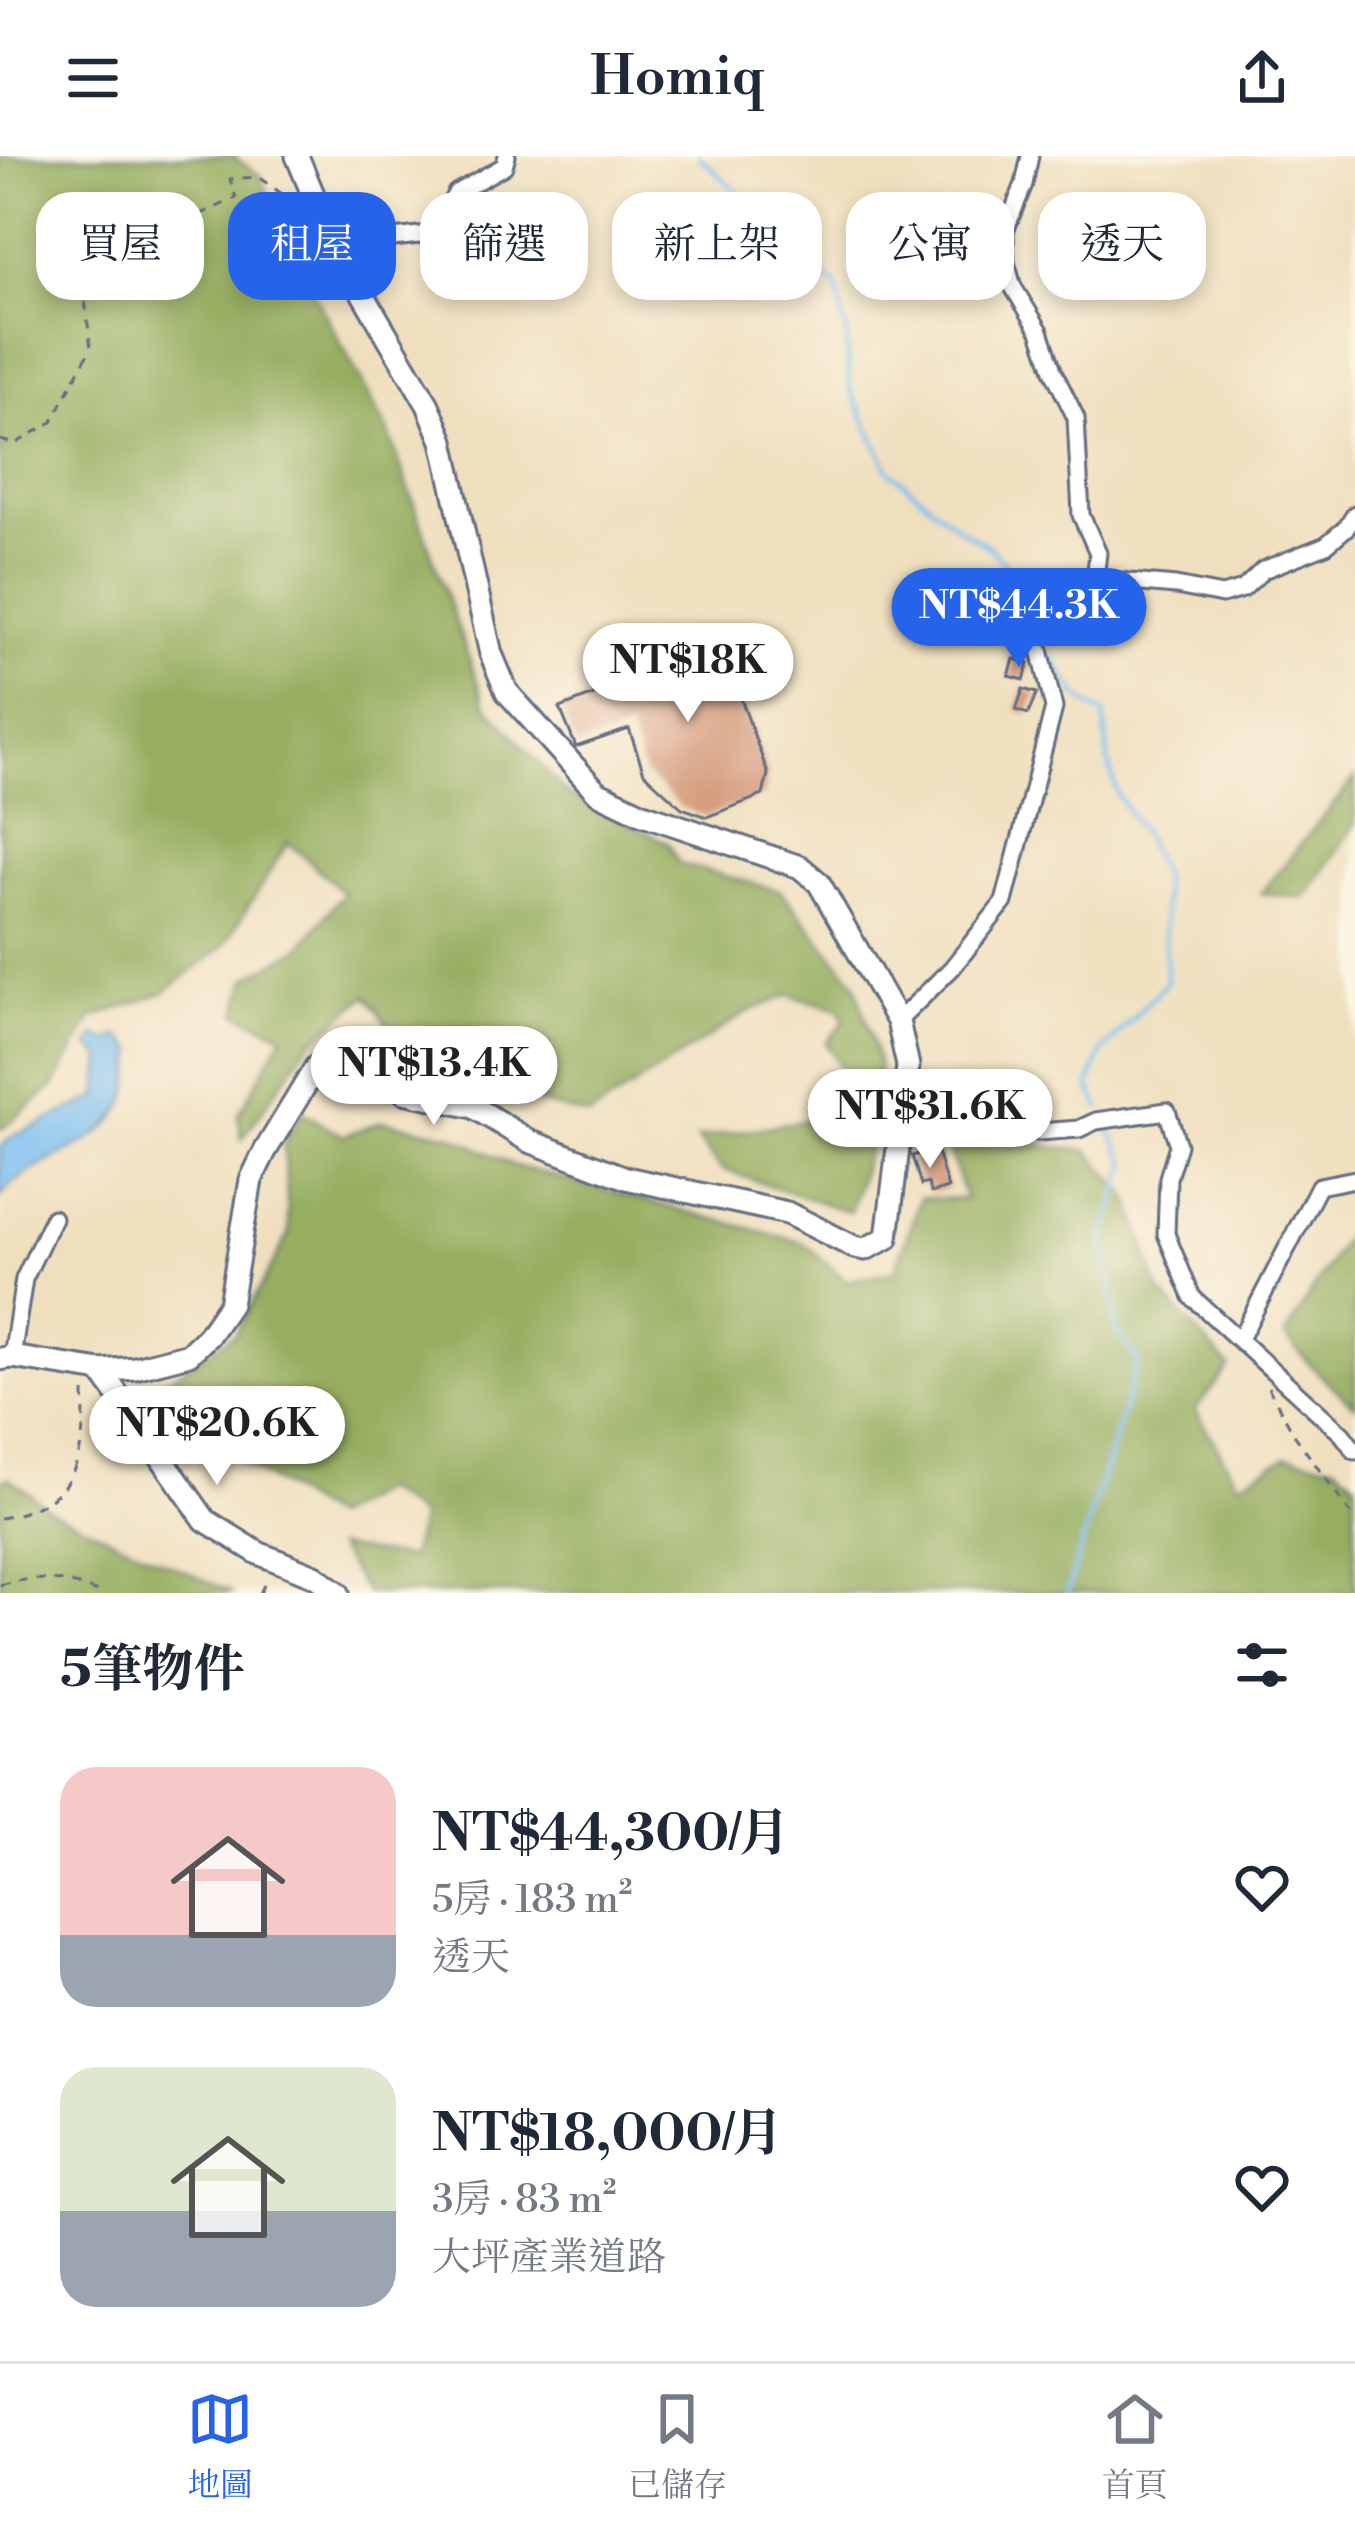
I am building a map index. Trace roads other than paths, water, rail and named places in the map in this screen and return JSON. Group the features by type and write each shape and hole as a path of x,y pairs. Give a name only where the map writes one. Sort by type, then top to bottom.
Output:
{"street":[{"path":"297,156 312,192"},
{"path":"396,233 436,232 456,193 504,166 507,156"},
{"path":"1030,156 1005,231 1006,262 1012,287 1040,331 1076,418 1081,514 1098,553 1095,579"},
{"path":"52,1218 24,1279 6,1358 93,1369 135,1368 189,1354 230,1304 251,1180 265,1151 316,1067 343,1056 361,1060 404,1092 474,1107 529,1141 626,1178 787,1213 865,1249 887,1238 908,1066 898,1021 819,883 800,867 643,814 597,792 507,692 491,654 443,441 428,405 367,300"},
{"path":"898,1021 952,968 1004,902 1054,707 1030,604 1039,587 1053,577 1222,595 1243,589 1263,570 1326,545 1355,514"},
{"path":"899,1126 951,1119 1039,1132 1167,1111 1178,1145 1168,1178 1166,1234 1192,1297 1355,1451"},
{"path":"1240,1339 1319,1186 1355,1179"},
{"path":"93,1369 205,1520 258,1553 315,1576 338,1593"}],"water":[{"path":"95,1036 108,1041 120,1037 135,1050 126,1101 96,1135 29,1172 0,1197 0,1148 10,1138 98,1097 102,1058 90,1046"}],"waterway":[{"path":"699,156 750,203 777,211 804,269 836,284 846,330 850,389 889,470 961,530 991,548 1026,588"},
{"path":"1041,625 1072,688 1104,713 1108,760 1118,796 1146,839 1162,876 1167,982 1102,1052 1089,1086 1100,1108"},
{"path":"1067,1593 1138,1361 1116,1330 1104,1239 1127,1163 1108,1126"}]}
